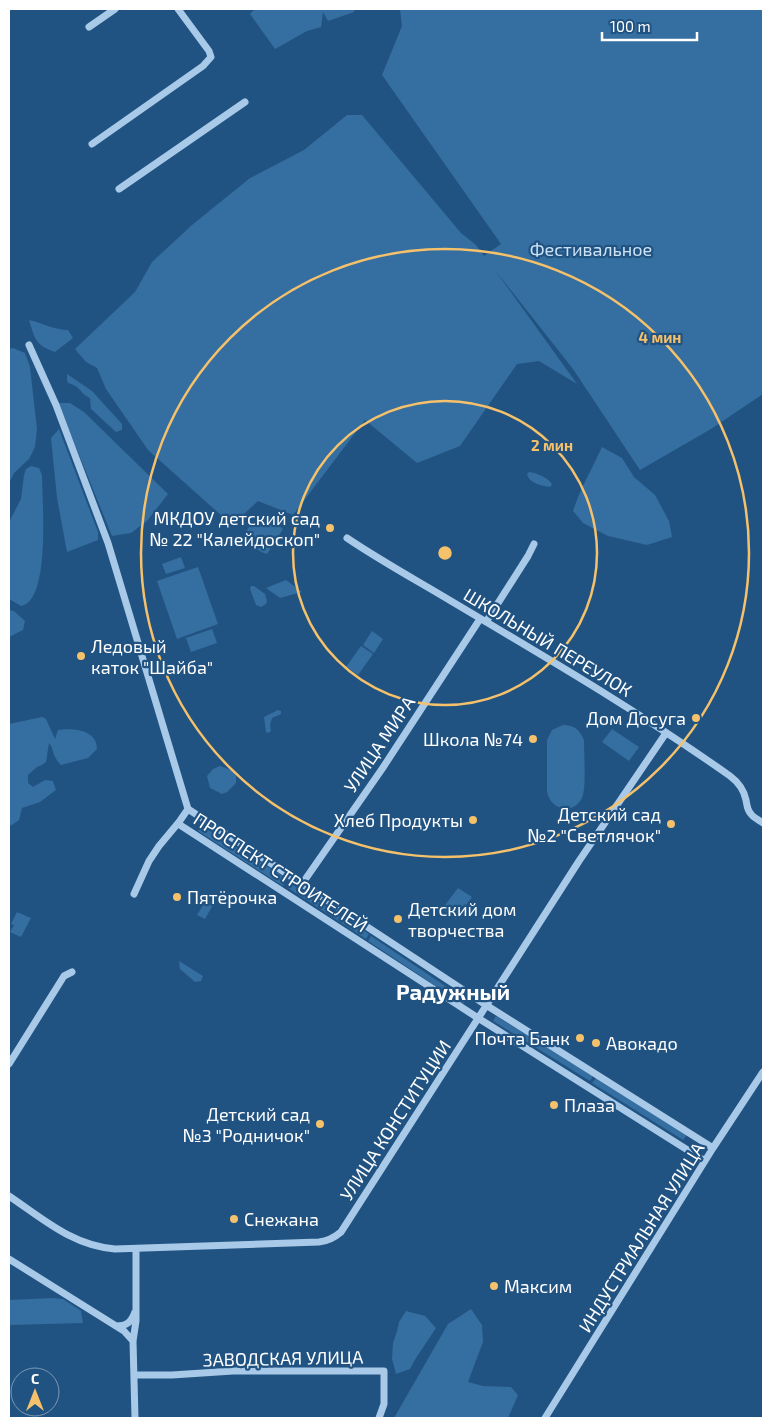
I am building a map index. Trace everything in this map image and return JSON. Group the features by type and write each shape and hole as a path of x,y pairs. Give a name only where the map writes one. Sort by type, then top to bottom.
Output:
{"street":[{"path":"88,27 115,9"},
{"path":"92,144 203,66 211,57 209,51 178,9"},
{"path":"119,188 245,102"},
{"path":"29,345 56,405 108,543 188,809"},
{"name":"ШКОЛЬНЫЙ ПЕРЕУЛОК","path":"347,538 393,568 483,620 666,733 736,780 742,790 749,812 763,823"},
{"name":"УЛИЦА МИРА","path":"302,884 528,556 534,544"},
{"name":"УЛИЦА КОНСТИТУЦИИ","path":"9,1196 64,1233 83,1243 104,1248 136,1249 319,1242 333,1238 341,1232 579,861 666,733"},
{"name":"ПРОСПЕКТ СТРОИТЕЛЕЙ","path":"706,1161 478,1018 180,825 179,822 188,809 486,1005 713,1148"},
{"path":"134,894 149,861 179,822"},
{"path":"9,1064 64,976 72,972"},
{"name":"ИНДУСТРИАЛЬНАЯ УЛИЦА","path":"545,1418 713,1148 763,1072"},
{"path":"135,1418 133,1341 136,1321 136,1249"},
{"path":"9,1259 116,1326 128,1334 133,1341"},
{"path":"116,1326 128,1324 132,1320 136,1307"},
{"name":"ЗАВОДСКАЯ УЛИЦА","path":"134,1375 172,1375 233,1371 384,1371 384,1404 379,1418"}],"green space":[{"path":"255,9 354,9 354,12 328,21 323,12 321,27 307,31 275,49 250,14"},
{"name":"Фестивальное","path":"400,9 763,9 763,394 711,429 640,470 573,369 495,270 577,384 539,361 517,364 460,446 417,463 365,420 293,515 258,501 232,525 148,450 106,389 97,368 86,362 75,349 135,292 152,262 192,225 250,178 304,150 347,115 362,115 461,233 476,245 484,256 501,244 382,75 402,26"},
{"path":"29,320 53,328 68,330 73,338 55,352 40,344"},
{"path":"13,348 25,353 30,367 37,429 35,447 29,459 14,473 9,483 9,349"},
{"path":"67,374 92,391 122,424 122,430 116,432 91,409 90,398 76,386 68,383"},
{"path":"58,403 70,403 84,412 168,494 147,521 131,533 112,536"},
{"path":"59,429 98,532 98,540 67,552 57,498 51,438"},
{"path":"602,447 622,458 634,477 655,495 669,521 672,537 647,545 608,536 583,523 573,511"},
{"path":"31,466 39,468 42,475 43,548 37,587 31,600 21,606 9,599 9,522 21,499 26,469"},
{"path":"529,472 542,476 552,484 550,487 543,486 530,480 527,474"},
{"path":"265,523 278,525 283,529 267,554 253,546 245,533 249,527"},
{"path":"181,557 185,568 166,574 162,564"},
{"path":"198,567 218,624 177,639 157,581"},
{"path":"286,580 302,592 280,598 266,588"},
{"path":"251,586 265,594 266,604 261,607 256,605 250,589"},
{"path":"9,610 14,611 25,621 23,630 9,637"},
{"path":"212,629 217,643 191,652 186,638"},
{"path":"372,631 383,639 374,653 363,645"},
{"path":"361,646 373,654 358,675 346,667"},
{"path":"278,710 281,711 281,714 272,718 271,731 268,733 266,732 264,717"},
{"path":"42,717 46,719 55,739 58,730 83,731 93,737 97,749 88,758 61,765 49,743 46,762 28,775 28,783 33,787 45,780 53,781 56,790 40,802 22,808 19,820 9,826 9,724"},
{"path":"563,725 573,727 582,736 584,740 585,768 584,790 580,801 575,806 564,809 553,804 547,792 547,740 552,730"},
{"path":"612,729 639,747 629,761 602,742"},
{"path":"220,766 233,771 236,776 236,783 227,792 222,794 210,788 207,776 213,769"},
{"path":"201,825 287,879 283,886 198,831"},
{"path":"290,883 369,934 366,939 288,888"},
{"path":"458,888 472,897 456,919 442,909"},
{"path":"207,899 214,903 205,919 197,915"},
{"path":"17,912 31,918 21,937 10,932 14,925 11,924"},
{"path":"371,936 466,1000 463,1004 368,941"},
{"path":"179,961 203,976 201,981 195,982 180,969"},
{"path":"496,1016 593,1076 590,1081 493,1021"},
{"path":"596,1078 687,1135 683,1140 592,1083"},
{"path":"63,1299 81,1311 83,1323 9,1325 9,1300"},
{"path":"471,1309 482,1325 483,1342 468,1382 483,1386 511,1387 518,1395 508,1418 394,1418 448,1324"},
{"path":"406,1311 425,1316 436,1328 410,1369 396,1374 392,1359 393,1343 399,1322"}],"place":[{"name":"МКДОУ детский сад № 22 \"Калейдоскоп\"","path":"330,528"},
{"name":"Ледовый каток \"Шайба\"","path":"81,656"},
{"name":"Дом Досуга","path":"696,718"},
{"name":"Школа №74","path":"533,739"},
{"name":"Хлеб Продукты","path":"473,820"},
{"name":"Детский сад №2 \"Светлячок\"","path":"671,824"},
{"name":"Пятёрочка","path":"177,897"},
{"name":"Детский дом творчества","path":"398,919"},
{"name":"Почта Банк","path":"580,1038"},
{"name":"Авокадо","path":"596,1043"},
{"name":"Плаза","path":"554,1105"},
{"name":"Детский сад №3 \"Родничок\"","path":"320,1124"},
{"name":"Снежана","path":"234,1219"},
{"name":"Максим","path":"494,1286"}],"district":[{"name":"Радужный","path":"453,991"}]}
